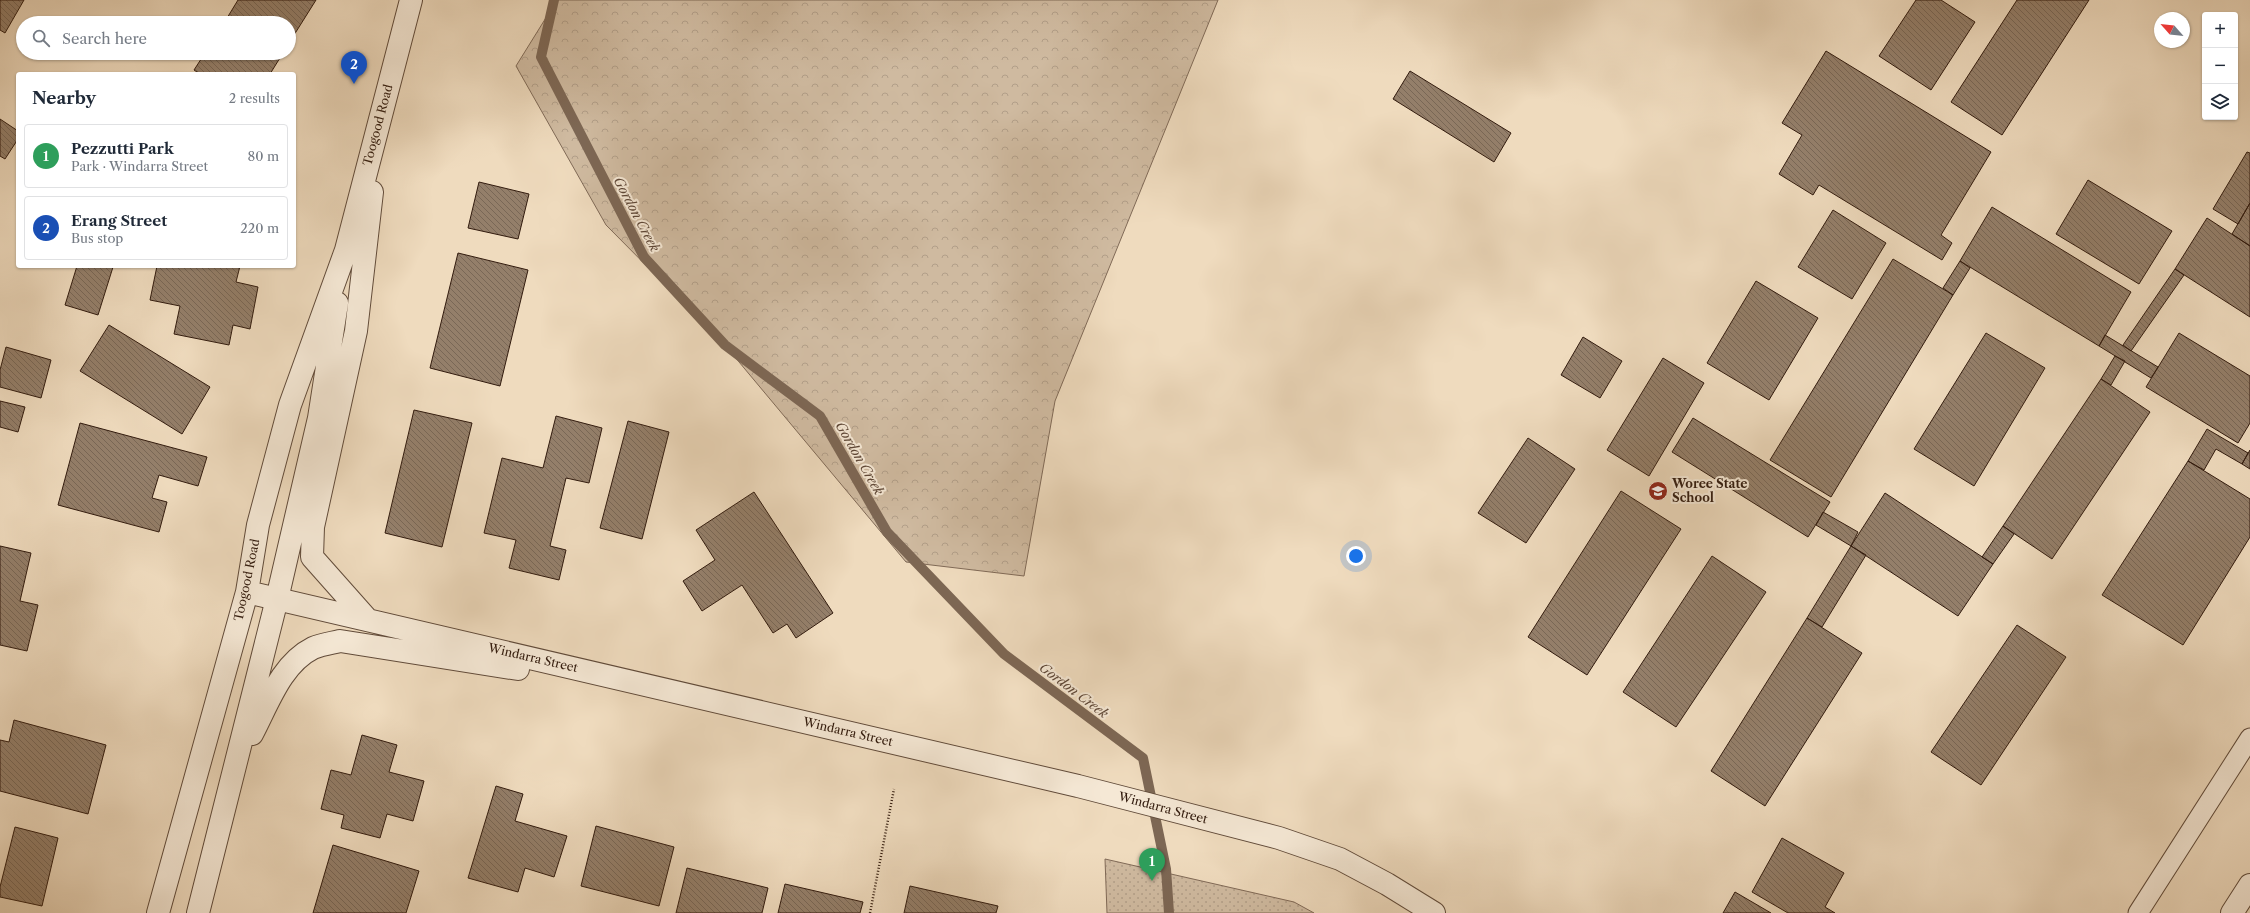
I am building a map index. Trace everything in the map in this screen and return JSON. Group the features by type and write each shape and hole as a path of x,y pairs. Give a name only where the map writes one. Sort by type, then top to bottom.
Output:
{"street":[{"name":"Toogood Road","path":"158,913 247,592 258,525 290,405 346,250 411,0"},
{"path":"367,619 312,557 311,546 313,527 356,331 382,112"},
{"name":"Toogood Road","path":"198,913 278,599 319,418 346,250"},
{"name":"Windarra Street","path":"247,592 1078,786 1279,838 1340,859 1387,884 1434,913"},
{"path":"235,765 285,673 300,657 313,648 340,641 720,702"},
{"path":"2232,913 2250,885"}],"lane":[{"path":"2138,913 2250,738"}],"path":[{"path":"870,913 894,790"}],"green space":[{"path":"557,0 1218,0 1055,401 1024,576 906,562 724,344 606,225 516,66"},
{"path":"1105,859 1294,902 1314,913 1107,913"}],"building":[{"path":"0,0 24,0 5,33 0,30"},
{"path":"238,0 316,0 296,32 296,16 228,16"},
{"path":"1916,0 1941,0 1975,22 1931,90 1879,56"},
{"path":"2017,0 2089,0 2002,135 1951,102"},
{"path":"1826,51 1991,152 1941,235 1952,243 1942,260 1819,185 1813,195 1779,174 1802,135 1782,123"},
{"path":"200,60 279,60 271,72 197,72 194,70"},
{"path":"1410,71 1511,133 1494,162 1393,99"},
{"path":"0,119 16,130 16,142 5,159 0,156"},
{"path":"2247,152 2250,153 2250,203 2238,224 2213,209"},
{"path":"2088,180 2172,231 2139,284 2056,234"},
{"path":"479,182 529,194 518,239 468,228"},
{"path":"2250,203 2250,246 2232,234"},
{"path":"1992,207 2131,292 2099,346 1960,261"},
{"path":"1833,210 1886,243 1852,299 1798,267"},
{"path":"2207,218 2250,246 2250,317 2175,269"},
{"path":"458,253 528,270 500,386 430,368"},
{"path":"1893,259 1953,295 1831,497 1770,460"},
{"path":"1960,261 1970,268 1953,295 1943,288"},
{"path":"76,268 113,268 98,315 65,305"},
{"path":"157,268 240,268 236,282 258,287 250,329 233,325 229,345 174,334 180,306 150,300"},
{"path":"2175,269 2184,275 2131,351 2123,345"},
{"path":"1756,281 1818,318 1769,400 1707,363"},
{"path":"109,325 210,387 182,434 80,371"},
{"path":"1986,333 2045,368 1974,486 1914,449"},
{"path":"2179,333 2250,376 2250,423 2238,443 2146,387"},
{"path":"2105,335 2158,367 2151,378 2099,346"},
{"path":"1583,337 1622,361 1600,398 1561,375"},
{"path":"6,347 51,360 41,398 0,387 0,370"},
{"path":"2115,356 2125,361 2111,385 2101,379"},
{"path":"1663,358 1704,383 1649,476 1607,450"},
{"path":"2101,379 2150,412 2052,559 2003,526"},
{"path":"0,401 25,407 18,432 0,427"},
{"path":"414,410 472,423 442,547 385,533"},
{"path":"556,416 602,428 589,483 566,478 550,546 566,550 559,580 509,568 516,540 484,533 502,458 543,468"},
{"path":"1693,418 1830,502 1808,537 1672,452"},
{"path":"628,421 669,432 642,539 600,528"},
{"path":"80,423 207,457 198,486 159,475 152,498 167,502 159,532 58,505"},
{"path":"2207,429 2248,453 2242,464 2216,449 2204,470 2188,461"},
{"path":"1528,438 1575,469 1526,543 1478,513"},
{"path":"2250,450 2250,469 2242,464"},
{"path":"2188,461 2250,499 2250,537 2183,645 2102,595"},
{"path":"1621,491 1681,529 1587,675 1528,637"},
{"path":"754,492 833,613 796,638 787,624 773,633 742,585 702,611 683,581 715,560 696,530"},
{"path":"1885,493 1993,564 1958,616 1851,546"},
{"path":"1823,512 1858,532 1851,546 1816,525"},
{"path":"2003,526 2014,534 1993,564 1982,557"},
{"path":"0,546 31,553 20,601 38,605 27,651 0,645"},
{"path":"1851,546 1866,555 1822,627 1807,618"},
{"path":"1712,556 1766,592 1676,727 1623,692"},
{"path":"1807,618 1862,653 1765,806 1711,771"},
{"path":"2017,625 2066,657 1981,785 1931,752"},
{"path":"14,720 106,745 88,814 0,791 0,740 9,742"},
{"path":"362,735 397,745 389,772 424,781 413,821 387,814 380,838 341,828 344,815 321,809 331,770 351,775"},
{"path":"496,786 523,794 515,821 567,836 554,877 525,868 518,892 468,878"},
{"path":"596,826 674,847 659,906 581,886"},
{"path":"15,827 58,838 42,906 0,897 0,887"},
{"path":"1782,838 1844,873 1825,907 1835,913 1788,913 1752,892"},
{"path":"333,845 419,871 406,913 313,913"},
{"path":"687,868 768,888 762,913 676,913"},
{"path":"785,884 863,902 860,913 778,913"},
{"path":"910,886 998,906 996,913 904,913"},
{"path":"1735,892 1771,913 1723,913"}],"waterway":[{"name":"Gordon Creek","path":"554,0 541,57 644,257 725,345 820,416 887,532 1004,654 1143,758 1166,869 1169,913"}],"place":[{"name":"Erang Street","path":"354,84"},
{"name":"Woree State School","path":"1658,491"},
{"name":"Pezzutti Park","path":"1152,881"}]}
